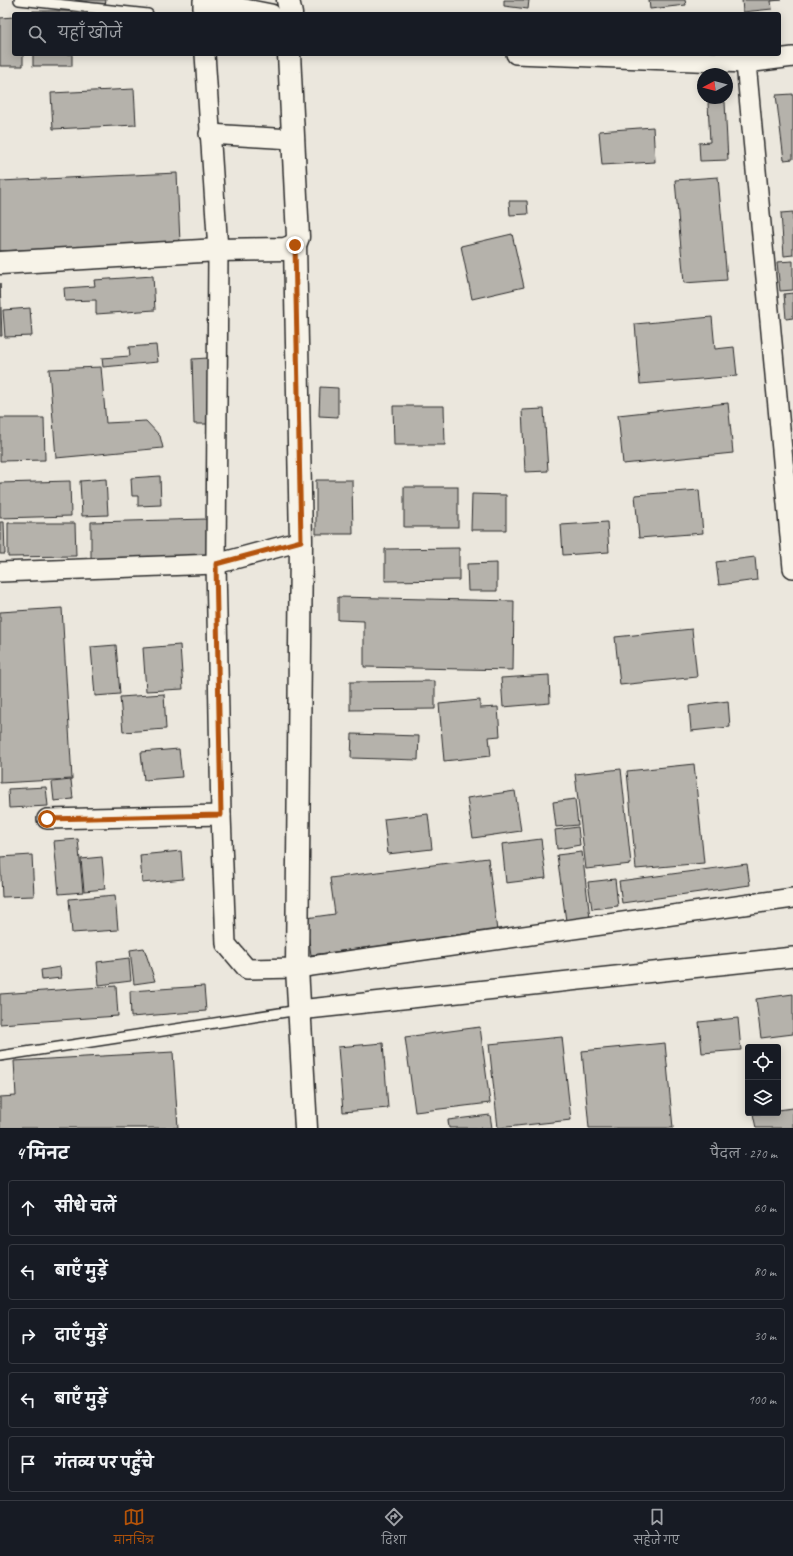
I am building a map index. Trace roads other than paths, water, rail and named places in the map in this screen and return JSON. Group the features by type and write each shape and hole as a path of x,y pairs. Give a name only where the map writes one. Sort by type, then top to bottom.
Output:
{"street":[{"path":"288,0 291,12"},
{"path":"203,12 203,1 261,12"},
{"path":"205,56 209,134 218,250 216,564 221,815 226,944 247,969 297,968 793,898"},
{"path":"289,56 298,237 295,245 301,541 297,968 306,1128"},
{"path":"567,56 746,63 793,57"},
{"path":"746,63 790,488 793,568"},
{"path":"209,134 292,139"},
{"path":"0,263 218,250 285,249 295,245"},
{"path":"0,572 216,564 301,541"},
{"path":"47,819 221,815"},
{"path":"299,1010 793,957"}],"lane":[{"path":"19,0 130,12"},
{"path":"0,1056 299,1010"}]}
